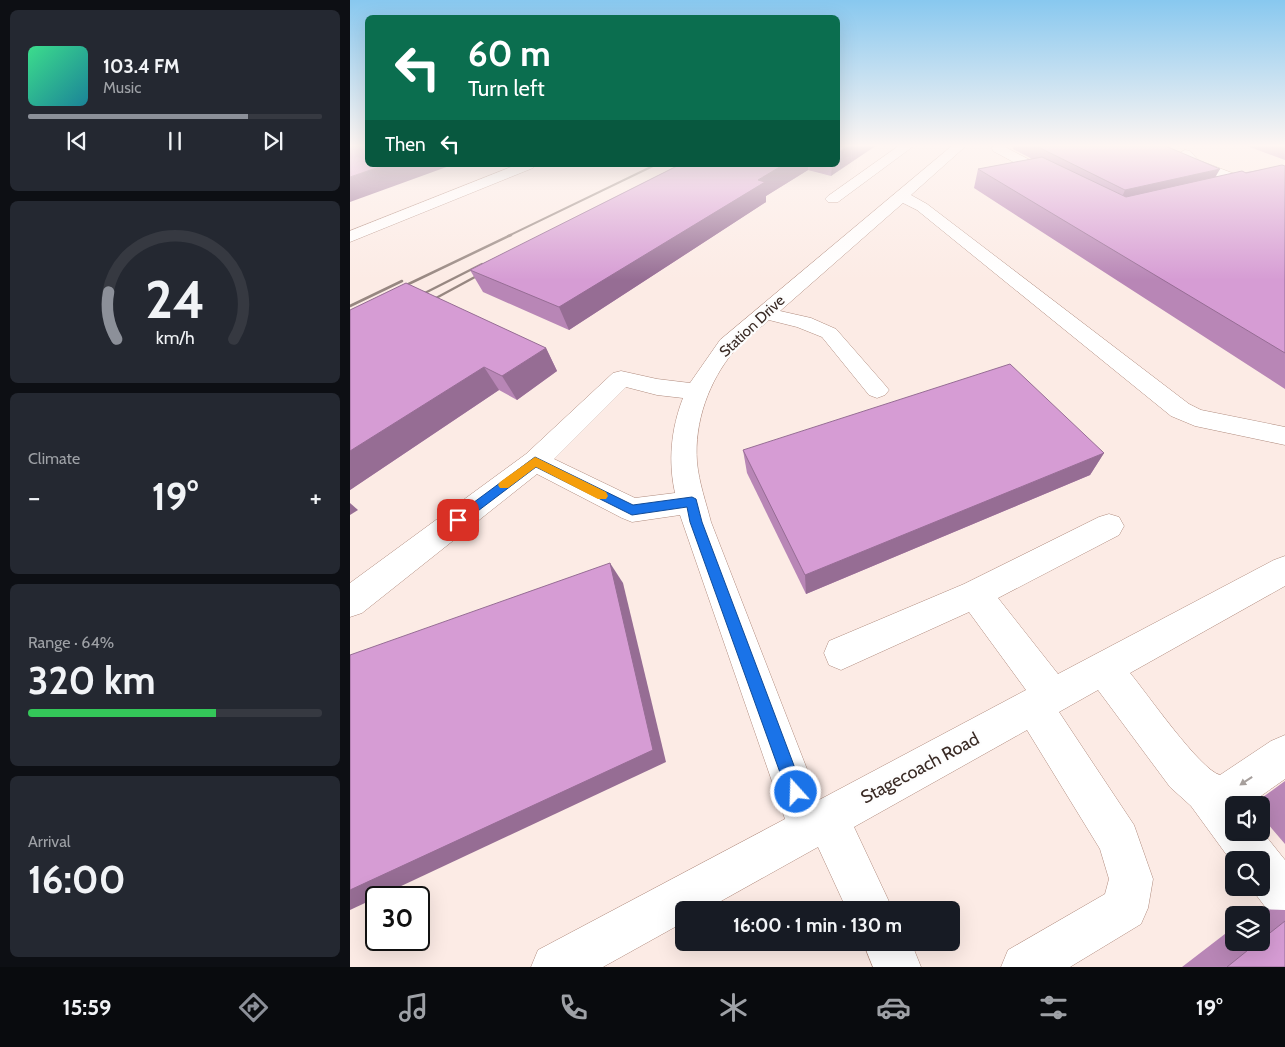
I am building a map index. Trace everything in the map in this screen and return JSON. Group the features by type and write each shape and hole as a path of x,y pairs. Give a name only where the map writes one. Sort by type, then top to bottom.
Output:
{"street":[{"path":"350,237 466,190"},
{"path":"834,198 845,190"},
{"name":"Station Drive","path":"865,901 818,823 696,522 686,480 685,439 688,415 696,392 710,368 723,351 896,190"},
{"path":"908,190 922,207 1180,410 1195,418 1285,436"},
{"path":"764,313 804,322 829,333 877,390"},
{"path":"350,602 535,462 621,378 657,387 696,392"},
{"path":"535,462 632,510 692,502"},
{"path":"841,652 975,594 1109,526"},
{"name":"Stagecoach Road","path":"555,967 1285,570"},
{"path":"975,594 1042,701 1120,840 1131,879 1125,908 1025,967"},
{"path":"1104,668 1184,773 1204,792 1225,818"},
{"path":"1204,792 1224,796 1285,755"},
{"path":"1243,841 1250,851"},
{"path":"1270,877 1285,896"},
{"path":"890,951 898,967"}],"building":[{"path":"629,190 752,190 559,307 470,270"},
{"path":"1013,190 1112,190 1126,197 1157,190 1285,190 1285,353"},
{"path":"406,283 546,348 502,376 484,367 350,451 350,310"},
{"path":"1010,364 1104,453 805,575 743,450"},
{"path":"610,563 653,750 350,890 350,655"},
{"path":"1285,921 1285,967 1227,967 1247,951 1270,951 1270,933"}],"railway":[{"path":"508,236 603,190"},
{"path":"396,290 511,235"},
{"path":"413,299 482,264"},
{"path":"425,304 486,271"},
{"path":"350,306 402,281"}],"slow traffic":[{"path":"504,485 535,462 602,496"}],"route":[{"path":"458,520 535,462 632,510 692,502 696,522 796,792"}]}
